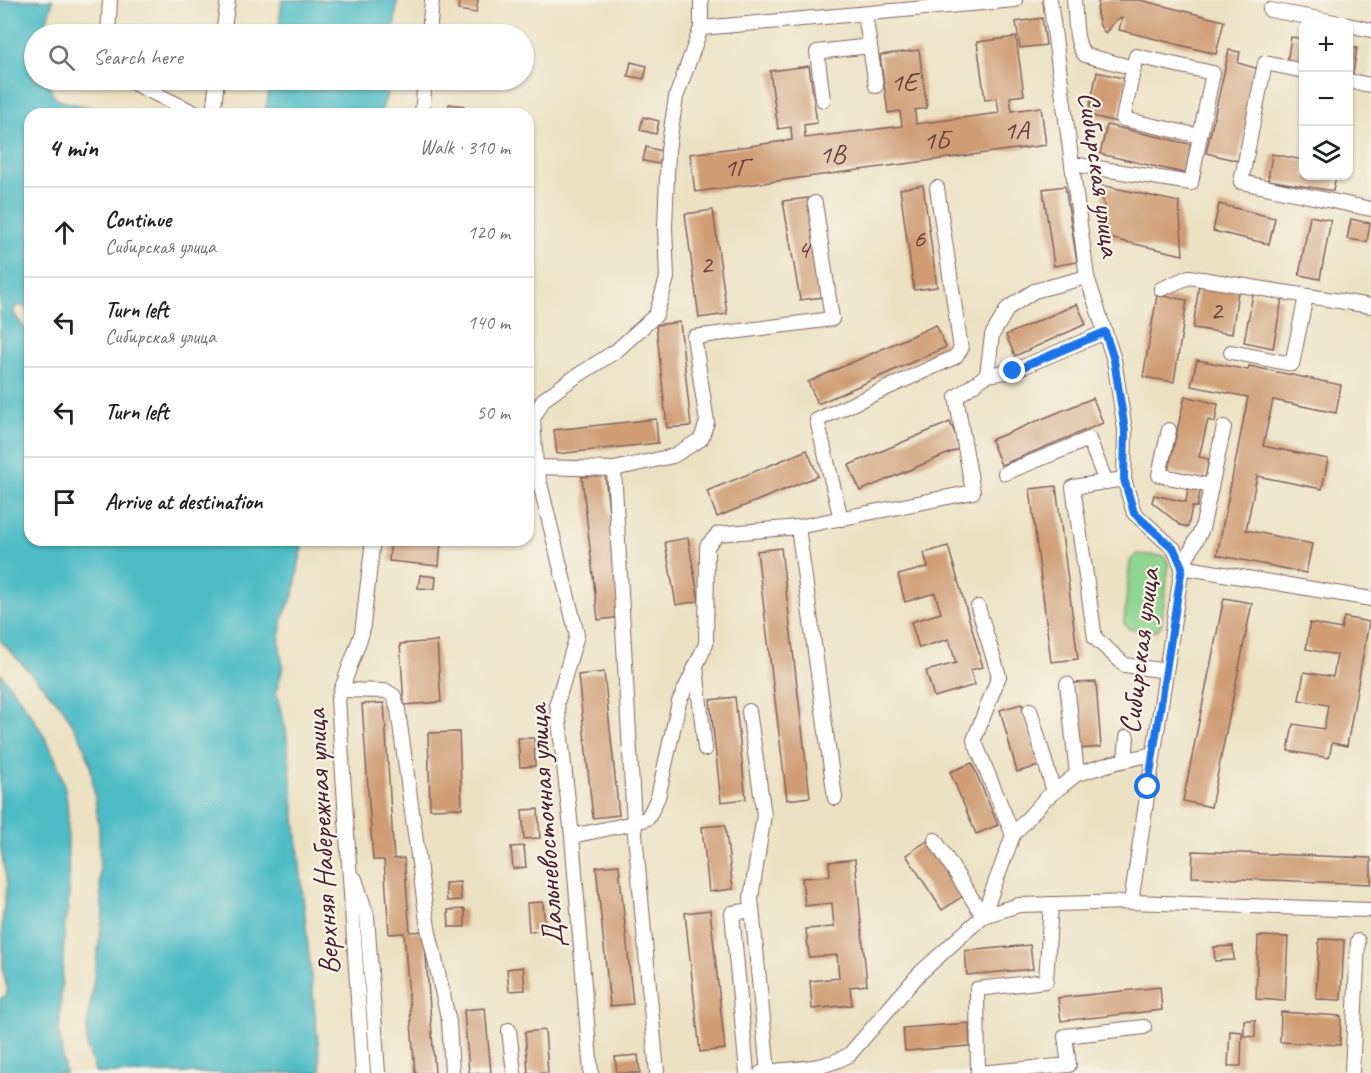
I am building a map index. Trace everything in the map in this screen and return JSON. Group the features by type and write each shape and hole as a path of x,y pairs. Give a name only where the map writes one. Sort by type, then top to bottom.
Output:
{"street":[{"path":"109,24 110,0"},
{"path":"224,24 228,0"},
{"path":"430,24 432,0"},
{"name":"Дальневосточная улица","path":"534,417 543,400 616,351 656,315 667,278 665,227 668,150 676,98 701,28 701,0"},
{"path":"701,28 1015,0"},
{"name":"Сибирская улица","path":"1050,0 1087,277 1114,360 1125,430 1124,479 1134,513 1174,549 1182,567 1131,902"},
{"path":"1074,0 1082,53 1134,68"},
{"path":"1270,10 1313,18"},
{"path":"865,14 876,86"},
{"path":"1353,26 1371,30"},
{"path":"823,100 817,52 870,46"},
{"path":"1072,164 1191,183 1213,73 1136,56 1123,119 1200,136"},
{"path":"1299,70 1265,63 1241,182 1371,207"},
{"path":"1353,82 1371,85"},
{"path":"148,90 185,108"},
{"path":"214,108 216,90"},
{"path":"423,108 424,90"},
{"path":"842,519 817,420 955,357 961,349 937,188"},
{"path":"536,467 614,469 673,456 701,439 707,422 694,337 832,319 815,203"},
{"path":"987,375 992,335 1008,308 1034,291 1087,277"},
{"path":"1161,289 1189,277 1371,306"},
{"path":"1231,352 1292,364 1306,296"},
{"path":"572,836 648,818 658,797 679,702 706,644 707,546 718,534 798,527 973,492 956,397 987,375 1013,371 1105,332"},
{"path":"1224,428 1202,529 1182,567 1371,598"},
{"path":"1169,430 1159,475 1211,486"},
{"name":"Дальневосточная улица","path":"534,435 536,467 577,634 557,703 572,836 591,1073"},
{"path":"1005,473 1089,439 1106,482"},
{"path":"614,469 634,823 657,1073"},
{"path":"1124,479 1073,487 1095,638 1125,665 1166,671"},
{"path":"798,527 835,798"},
{"name":"Верхняя Набережная улица","path":"363,1073 338,699 362,633 372,546"},
{"path":"978,607 999,676 974,740 1014,835"},
{"path":"695,666 705,749"},
{"path":"1067,684 1077,774"},
{"path":"341,690 386,691 394,696 398,710 428,928 449,1022 452,1073"},
{"path":"1030,710 1054,792"},
{"path":"749,711 764,815 751,898 765,1072 805,1071 833,1064 849,1055 919,974 983,916 1019,905 1131,902 1371,910"},
{"path":"1125,760 1127,737"},
{"path":"983,916 1014,835 1054,792 1077,774 1153,754"},
{"path":"935,840 983,916"},
{"path":"349,858 367,916 378,1073"},
{"path":"1051,904 1046,981 977,989 978,1073 1069,1065 1065,1036 1144,1027"},
{"path":"747,1073 732,913 752,910"},
{"path":"1352,1073 1359,941"},
{"path":"509,1030 514,1073"}],"green space":[{"path":"1137,554 1164,556 1169,564 1161,626 1156,631 1129,629 1124,623 1130,561"}],"water":[{"path":"0,0 53,0 47,24 24,24 24,90 51,90 53,96 61,101 92,108 24,108 24,307 16,306 13,312 24,328 24,546 302,546 294,593 283,617 279,642 283,667 276,693 286,730 321,1073 96,1073 87,1048 87,1027 103,914 99,828 90,762 81,739 63,708 0,640"},
{"path":"282,0 397,0 395,24 279,24"},
{"path":"269,90 388,90 382,108 266,108"},
{"path":"0,673 33,717 51,750 64,784 67,802 69,898 65,920 59,1034 65,1073 0,1073 0,998 4,997 8,991 3,972 2,922 7,884 0,845"}],"building":[{"path":"459,0 478,0 476,13 458,10"},
{"path":"1100,0 1140,0 1224,21 1216,54 1119,30 1122,18 1116,20 1105,33 1100,26 1097,14"},
{"path":"1042,18 1046,45 1020,48 1016,22"},
{"path":"1016,37 1024,95 1010,97 1012,111 1041,107 1046,145 695,192 690,154 792,140 791,127 778,129 770,71 809,66 817,123 804,125 805,138 902,126 900,111 888,113 880,55 919,50 927,108 915,110 916,124 999,113 997,98 985,100 977,42"},
{"path":"1291,37 1299,38 1299,64 1287,63"},
{"path":"1353,48 1357,48 1353,74"},
{"path":"1229,50 1240,52 1238,63 1259,69 1238,161 1206,153"},
{"path":"631,62 647,66 644,79 628,76"},
{"path":"1097,72 1127,79 1117,122 1088,115"},
{"path":"449,104 464,106 464,108 449,108"},
{"path":"643,117 659,121 656,134 640,130"},
{"path":"1107,125 1194,145 1188,174 1100,154"},
{"path":"646,147 662,151 659,164 643,161"},
{"path":"1272,154 1299,159 1299,180 1335,180 1333,191 1268,180"},
{"path":"923,185 937,287 914,290 900,189"},
{"path":"1101,185 1179,202 1183,255 1108,238"},
{"path":"1065,186 1077,262 1054,266 1043,189"},
{"path":"808,198 823,297 800,300 783,201"},
{"path":"1219,204 1275,218 1269,244 1213,231"},
{"path":"713,210 727,314 699,318 685,214"},
{"path":"1310,216 1331,220 1320,279 1299,275"},
{"path":"1351,219 1370,223 1367,242 1347,239"},
{"path":"1199,285 1238,291 1232,334 1193,328"},
{"path":"1253,294 1282,299 1273,348 1244,342"},
{"path":"1157,295 1187,300 1174,382 1143,377"},
{"path":"1077,304 1086,324 1015,356 1006,335"},
{"path":"680,322 691,426 667,428 656,325"},
{"path":"936,325 946,347 818,404 808,382"},
{"path":"1197,360 1248,370 1249,366 1341,385 1336,413 1273,400 1263,446 1328,459 1322,489 1257,476 1246,530 1312,544 1306,573 1217,555 1248,397 1191,386"},
{"path":"1185,396 1218,404 1215,422 1208,420 1199,457 1209,459 1205,479 1168,471"},
{"path":"1093,398 1103,423 1001,465 991,440"},
{"path":"656,419 658,443 557,454 554,430"},
{"path":"950,422 961,448 860,491 849,465"},
{"path":"807,450 818,476 717,517 707,491"},
{"path":"605,475 621,617 598,620 582,477"},
{"path":"1056,486 1078,659 1051,662 1030,489"},
{"path":"1188,488 1200,491 1197,507 1192,507 1188,527 1180,525 1152,502 1154,495 1186,502"},
{"path":"688,538 699,601 676,605 665,542"},
{"path":"390,546 441,546 439,566 389,561"},
{"path":"948,546 983,667 970,670 975,685 934,697 926,671 956,663 949,639 919,648 911,622 941,613 935,593 905,602 898,575 928,567 924,553"},
{"path":"781,548 810,797 787,800 757,551"},
{"path":"420,575 436,577 435,589 418,588"},
{"path":"1224,598 1252,603 1211,807 1183,801"},
{"path":"1344,617 1369,622 1347,746 1332,743 1329,758 1288,751 1293,724 1324,729 1328,705 1299,700 1304,672 1333,677 1337,655 1306,649 1310,623 1341,629"},
{"path":"437,641 441,702 404,705 400,644"},
{"path":"604,672 619,815 593,818 578,675"},
{"path":"1096,682 1101,747 1078,749 1074,683"},
{"path":"735,697 746,799 721,802 710,700"},
{"path":"384,703 394,859 404,858 410,932 424,931 435,1073 415,1073 404,933 389,934 384,860 373,860 362,704"},
{"path":"1022,704 1039,766 1017,772 1000,710"},
{"path":"459,732 462,808 430,809 428,733"},
{"path":"518,738 534,738 535,766 520,767"},
{"path":"972,763 998,825 976,834 950,772"},
{"path":"538,809 540,838 524,839 522,810"},
{"path":"725,825 733,889 709,892 702,827"},
{"path":"927,841 963,896 942,910 906,855"},
{"path":"524,846 526,867 513,869 511,847"},
{"path":"1193,851 1371,858 1371,884 1192,877"},
{"path":"855,859 867,985 850,987 852,1005 812,1009 810,981 839,978 837,955 809,957 806,929 834,927 832,903 805,906 802,878 830,876 829,862"},
{"path":"619,865 633,1004 610,1006 596,867"},
{"path":"460,882 461,900 447,901 445,883"},
{"path":"543,902 545,931 529,932 527,903"},
{"path":"465,909 465,927 449,927 448,910"},
{"path":"710,910 725,1049 700,1052 685,913"},
{"path":"1258,936 1288,937 1285,1001 1256,999"},
{"path":"1319,939 1344,940 1341,1000 1316,999"},
{"path":"1030,945 1033,969 967,975 965,951"},
{"path":"1233,946 1234,960 1215,961 1214,947"},
{"path":"523,967 525,990 509,991 507,969"},
{"path":"1160,987 1162,1010 1061,1021 1058,998"},
{"path":"485,1008 491,1073 469,1073 464,1010"},
{"path":"1281,1012 1341,1016 1340,1045 1280,1042"},
{"path":"1244,1020 1255,1020 1255,1037 1244,1036"},
{"path":"969,1023 970,1046 905,1051 903,1028"},
{"path":"545,1030 548,1073 528,1073 525,1032"},
{"path":"1230,1031 1242,1032 1241,1066 1228,1066"},
{"path":"638,1055 640,1073 617,1073 615,1057"}],"route":[{"path":"1013,371 1105,332 1114,360 1125,430 1124,479 1134,513 1174,549 1182,567 1148,787"}]}
